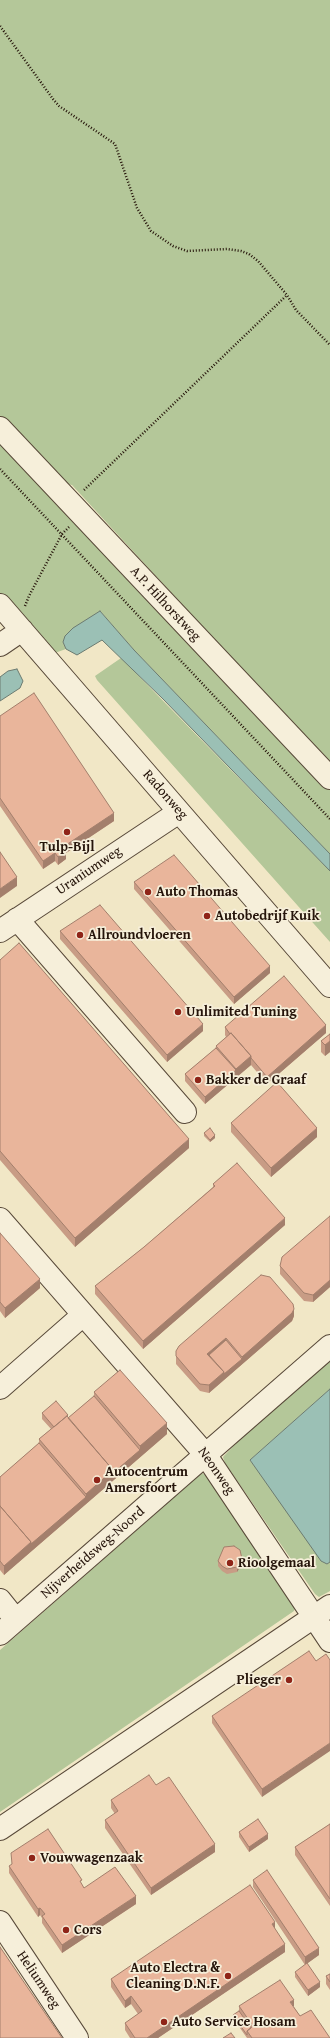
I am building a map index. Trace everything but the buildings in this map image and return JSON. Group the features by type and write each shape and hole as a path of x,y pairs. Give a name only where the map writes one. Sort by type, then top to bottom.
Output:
{"street":[{"name":"A.P. Hilhorstweg","path":"0,428 330,778"},
{"name":"Radonweg","path":"0,604 330,986"},
{"path":"0,645 22,630"},
{"name":"Uraniumweg","path":"9,925 179,812"},
{"path":"9,925 185,1112"},
{"name":"Neonweg","path":"0,1219 205,1454 322,1612 330,1641"},
{"path":"0,1388 83,1315"},
{"name":"Nijverheidsweg-Noord","path":"0,1634 330,1346"},
{"path":"0,1600 16,1620"},
{"path":"0,1829 322,1612"},
{"name":"Heliumweg","path":"0,1922 77,2038"}],"path":[{"path":"0,26 53,99 115,144 137,208 151,231 167,244 187,251 227,249 241,250 258,261 287,294 296,310 330,345"},
{"path":"22,630 21,620 29,596 62,534 79,517 75,509 287,294"},
{"path":"0,469 330,819"}],"green space":[{"path":"0,0 330,0 330,765 72,485 59,483 0,420"},
{"path":"0,433 330,782 330,854 134,650 100,611 63,642 66,649 52,654 0,594"},
{"path":"121,658 330,871 330,942 97,680 95,676"},
{"path":"330,1361 330,1389 250,1460 327,1564 330,1562 330,1591 319,1597 315,1594 225,1463 223,1457 242,1437"},
{"path":"202,1473 208,1477 296,1605 294,1611 0,1812 0,1650"}],"water":[{"path":"100,611 134,650 330,854 330,871 163,699 102,640 77,655 66,649 63,642 65,636 73,628"},
{"path":"17,669 23,681 20,688 0,701 0,677 8,671"},
{"path":"330,1389 330,1562 327,1564 321,1561 250,1460"}],"place":[{"name":"Tulp-Bijl","path":"67,832"},
{"name":"Auto Thomas","path":"148,892"},
{"name":"Autobedrijf Kuik","path":"207,916"},
{"name":"Allroundvloeren","path":"80,935"},
{"name":"Unlimited Tuning","path":"178,1012"},
{"name":"Bakker de Graaf","path":"198,1080"},
{"name":"Autocentrum Amersfoort","path":"97,1480"},
{"name":"Rioolgemaal","path":"230,1563"},
{"name":"Plieger","path":"289,1680"},
{"name":"Vouwwagenzaak","path":"32,1858"},
{"name":"Cors","path":"66,1930"},
{"name":"Auto Electra & Cleaning D.N.F.","path":"228,1976"},
{"name":"Auto Service Hosam","path":"164,2022"}]}
